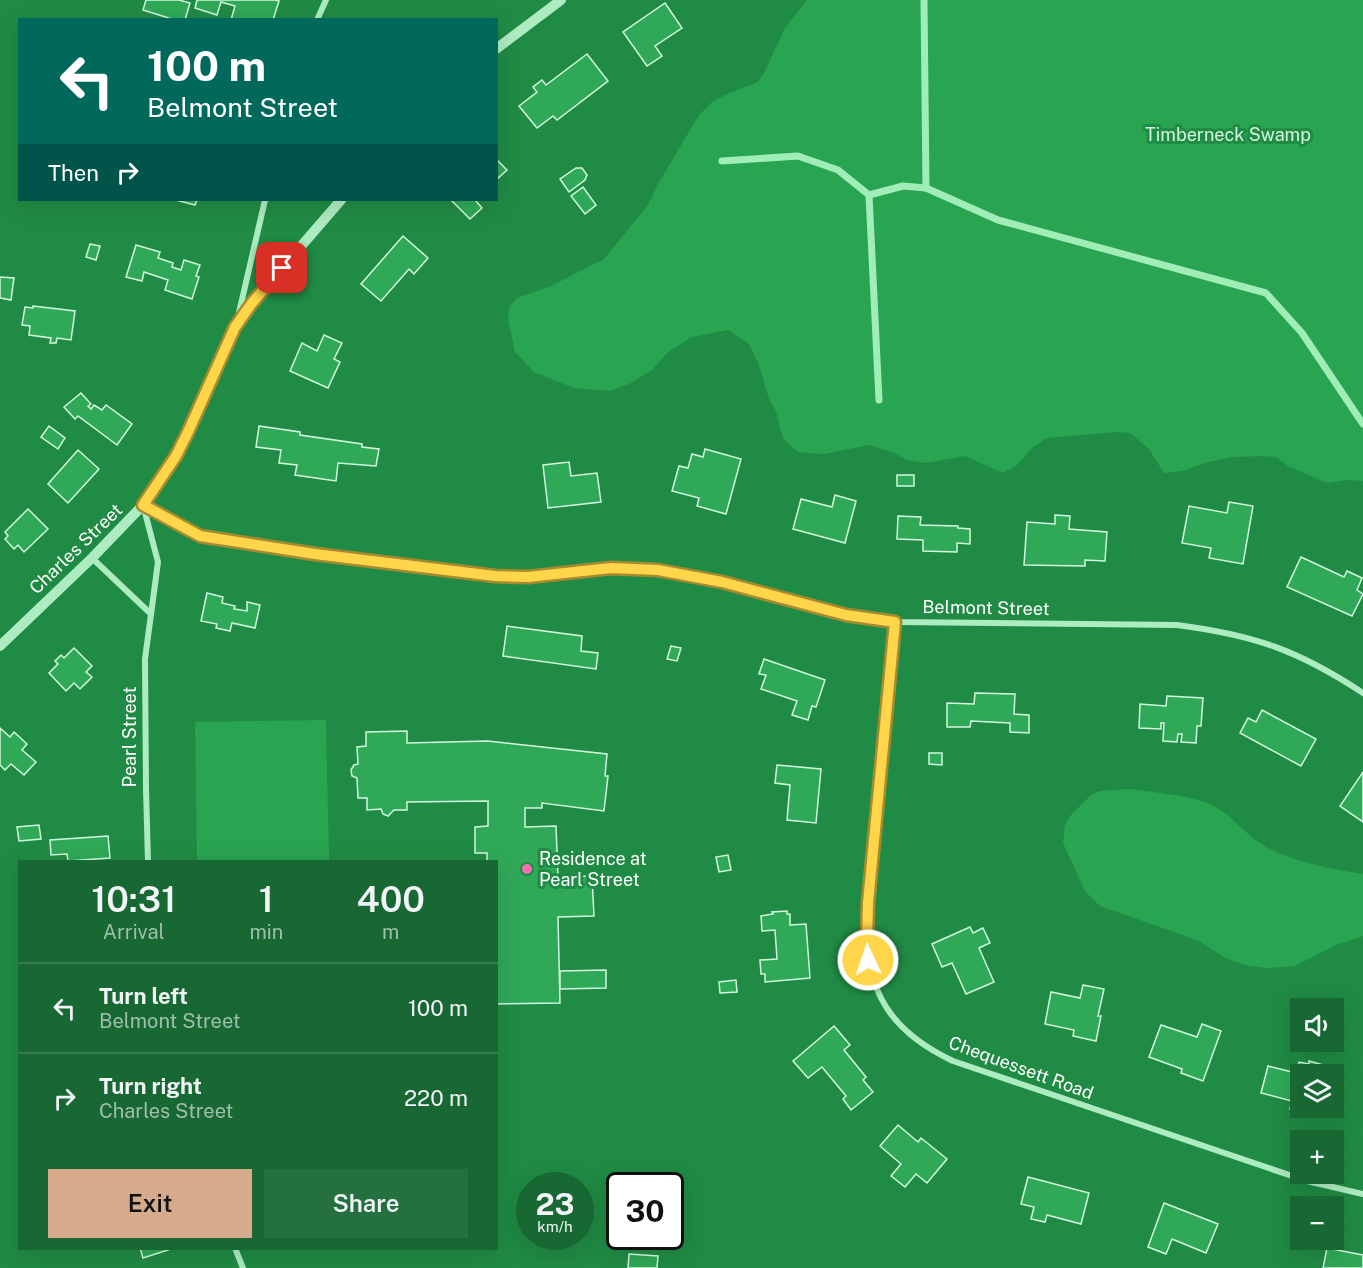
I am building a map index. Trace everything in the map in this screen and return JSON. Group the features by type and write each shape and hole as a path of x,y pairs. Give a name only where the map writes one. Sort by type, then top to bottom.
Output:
{"street":[{"path":"318,18 326,0"},
{"path":"498,47 561,0"},
{"path":"235,327 265,201"},
{"name":"Charles Street","path":"0,645 92,558 143,505 176,456 235,327 252,303 339,201"},
{"name":"Pearl Street","path":"143,505 158,562 146,646 148,860"},
{"name":"Belmont Street","path":"143,505 200,536 315,554 495,576 528,577 611,568 672,572 722,582 846,615 895,622 1177,625 1207,629 1254,639 1296,654 1317,664 1363,693"},
{"path":"92,558 151,614"},
{"name":"Chequessett Road","path":"895,622 867,939 868,960 874,981 882,1001 894,1018 916,1041 953,1061 1306,1181 1363,1194"},
{"path":"236,1250 243,1268"}],"green space":[{"name":"Timberneck Swamp","path":"807,0 1363,0 1363,481 1347,480 1327,483 1288,466 1276,457 1263,456 1233,457 1182,471 1164,473 1149,449 1130,433 1117,432 1047,438 1033,447 1017,465 1003,473 965,456 925,463 907,460 892,452 869,445 824,454 798,452 784,440 776,411 769,399 759,365 749,344 728,330 692,337 667,353 652,370 629,384 609,391 574,388 534,372 515,352 508,319 510,306 517,298 549,287 604,259 648,205 699,115 711,103 725,95 758,82 785,28"},
{"path":"326,720 329,860 197,860 195,722"},
{"path":"1130,789 1179,796 1207,803 1226,814 1254,839 1279,853 1321,866 1363,874 1363,936 1336,945 1295,966 1266,968 1244,965 1224,957 1197,940 1100,906 1085,891 1063,843 1065,825 1070,816 1091,795 1100,791"}],"building":[{"path":"146,0 179,0 190,3 186,18 169,18 143,10"},
{"path":"197,0 279,1 274,18 232,18 235,6 221,2 217,15 195,8"},
{"path":"665,3 682,28 655,46 662,56 647,66 623,32"},
{"path":"587,54 608,81 557,120 553,116 537,128 519,106 537,92 533,87 542,80 546,85"},
{"path":"498,161 507,170 498,178"},
{"path":"576,168 582,168 587,175 585,180 569,192 560,179"},
{"path":"583,187 596,205 585,214 571,196"},
{"path":"180,201 197,201 195,205"},
{"path":"452,201 476,201 482,208 470,219"},
{"path":"403,236 428,258 414,274 409,269 381,301 361,284"},
{"path":"90,244 100,246 96,260 86,257"},
{"path":"136,245 160,252 158,258 173,263 172,267 181,270 184,260 200,265 192,299 165,290 168,280 144,272 142,281 126,277"},
{"path":"0,277 14,278 11,300 0,298"},
{"path":"33,306 75,311 71,340 57,338 56,343 50,343 51,338 29,335 30,326 22,325 25,307 33,308"},
{"path":"324,335 342,343 334,359 340,362 328,388 290,371 302,343 317,351"},
{"path":"81,393 91,404 88,406 91,409 94,405 102,410 106,405 132,424 117,445 78,416 75,419 64,407"},
{"path":"49,426 65,438 58,449 41,437"},
{"path":"259,426 300,432 300,435 362,444 362,447 379,449 376,466 338,463 336,481 295,475 297,465 279,463 281,450 256,447"},
{"path":"705,449 741,459 726,514 697,506 699,498 672,491 679,466 688,468 692,454 703,457"},
{"path":"78,450 99,469 68,503 48,484"},
{"path":"569,462 571,476 597,473 601,502 548,508 543,465"},
{"path":"897,475 914,475 914,486 897,486"},
{"path":"835,495 856,501 845,543 793,529 801,499 832,507"},
{"path":"1229,502 1253,506 1243,564 1209,558 1211,548 1182,543 1189,506 1227,513"},
{"path":"28,509 48,529 24,552 18,545 14,549 5,539 8,536 5,532"},
{"path":"1055,515 1070,516 1069,529 1107,532 1105,561 1085,560 1085,566 1024,565 1027,522 1055,524"},
{"path":"898,516 921,517 920,525 958,526 958,528 970,529 970,544 957,543 957,552 923,551 923,540 897,539"},
{"path":"1301,557 1344,577 1347,571 1362,578 1357,590 1363,594 1352,616 1287,587"},
{"path":"207,593 223,597 222,603 235,606 234,609 247,611 247,602 260,605 255,628 232,623 230,631 216,628 217,624 201,621"},
{"path":"507,626 582,636 581,651 598,653 596,669 503,656"},
{"path":"671,646 681,648 677,661 667,659"},
{"path":"74,648 92,666 86,672 92,677 80,689 74,683 66,691 49,673 58,664 55,661 61,655 64,658"},
{"path":"764,659 825,680 816,707 812,706 808,720 792,715 797,701 761,689 766,675 759,674"},
{"path":"975,693 1015,694 1014,714 1029,715 1029,733 1010,732 1010,723 971,721 970,727 947,727 947,703 974,704"},
{"path":"1167,696 1203,698 1201,726 1197,726 1196,743 1181,742 1182,734 1178,734 1177,742 1163,741 1164,723 1161,723 1161,729 1139,728 1140,704 1166,706"},
{"path":"1262,710 1316,739 1301,766 1240,733 1248,718 1256,722"},
{"path":"0,728 10,737 14,732 27,744 22,750 36,762 24,775 11,764 5,770 0,765"},
{"name":"Residence at Pearl Street","path":"407,731 407,743 488,741 607,754 605,776 608,776 604,811 542,803 542,808 525,808 525,827 556,826 558,877 592,876 594,916 558,917 560,1003 498,1004 498,860 487,860 487,853 475,853 475,827 488,826 488,801 407,802 407,810 394,810 388,816 383,814 381,809 367,810 367,798 358,798 357,778 352,776 351,770 354,765 358,764 357,747 366,746 366,732"},
{"path":"929,753 942,753 942,765 929,764"},
{"path":"777,765 821,769 816,823 787,820 790,785 775,783"},
{"path":"1363,772 1363,822 1340,806"},
{"path":"39,825 41,839 19,841 17,827"},
{"path":"108,836 110,858 68,860 67,854 51,855 50,840"},
{"path":"728,855 731,870 719,872 716,857"},
{"path":"787,911 787,914 790,914 790,925 806,924 810,978 765,982 765,974 761,974 760,960 777,959 775,930 762,931 761,916 773,914 772,912"},
{"path":"970,927 973,933 983,928 990,943 979,948 994,982 966,994 952,963 942,967 932,944"},
{"path":"606,970 606,988 560,989 560,971"},
{"path":"736,980 737,992 720,993 719,982"},
{"path":"1083,985 1104,989 1098,1016 1101,1016 1096,1041 1073,1036 1074,1030 1045,1024 1051,992 1080,998"},
{"path":"1202,1024 1221,1031 1203,1081 1181,1073 1182,1069 1149,1057 1161,1025 1197,1037"},
{"path":"834,1026 850,1045 844,1050 866,1077 863,1080 873,1092 851,1110 843,1099 846,1096 822,1067 808,1078 793,1061"},
{"path":"1268,1066 1290,1072 1290,1100 1261,1093"},
{"path":"898,1125 918,1142 921,1138 947,1159 927,1183 916,1174 905,1187 891,1176 901,1164 880,1146"},
{"path":"1028,1177 1089,1193 1081,1224 1047,1215 1045,1222 1031,1219 1034,1207 1021,1204"},
{"path":"1164,1203 1218,1224 1206,1253 1172,1239 1166,1254 1148,1247"},
{"path":"141,1250 168,1250 143,1258"},
{"path":"1327,1250 1363,1255 1363,1268 1323,1268"},
{"path":"629,1254 658,1256 657,1268 628,1268"}],"waterway":[{"path":"924,0 926,188 998,220 1266,293 1302,333 1363,424"},
{"path":"722,161 798,156 838,170 869,195"},
{"path":"879,400 869,195 903,186 926,188"}],"place":[{"name":"Residence at Pearl Street","path":"527,869"}],"route":[{"path":"282,268 235,327 205,398 176,456 143,505 200,536 315,554 495,576 528,577 611,568 658,570 697,576 846,615 895,622 868,903 868,960"}]}
